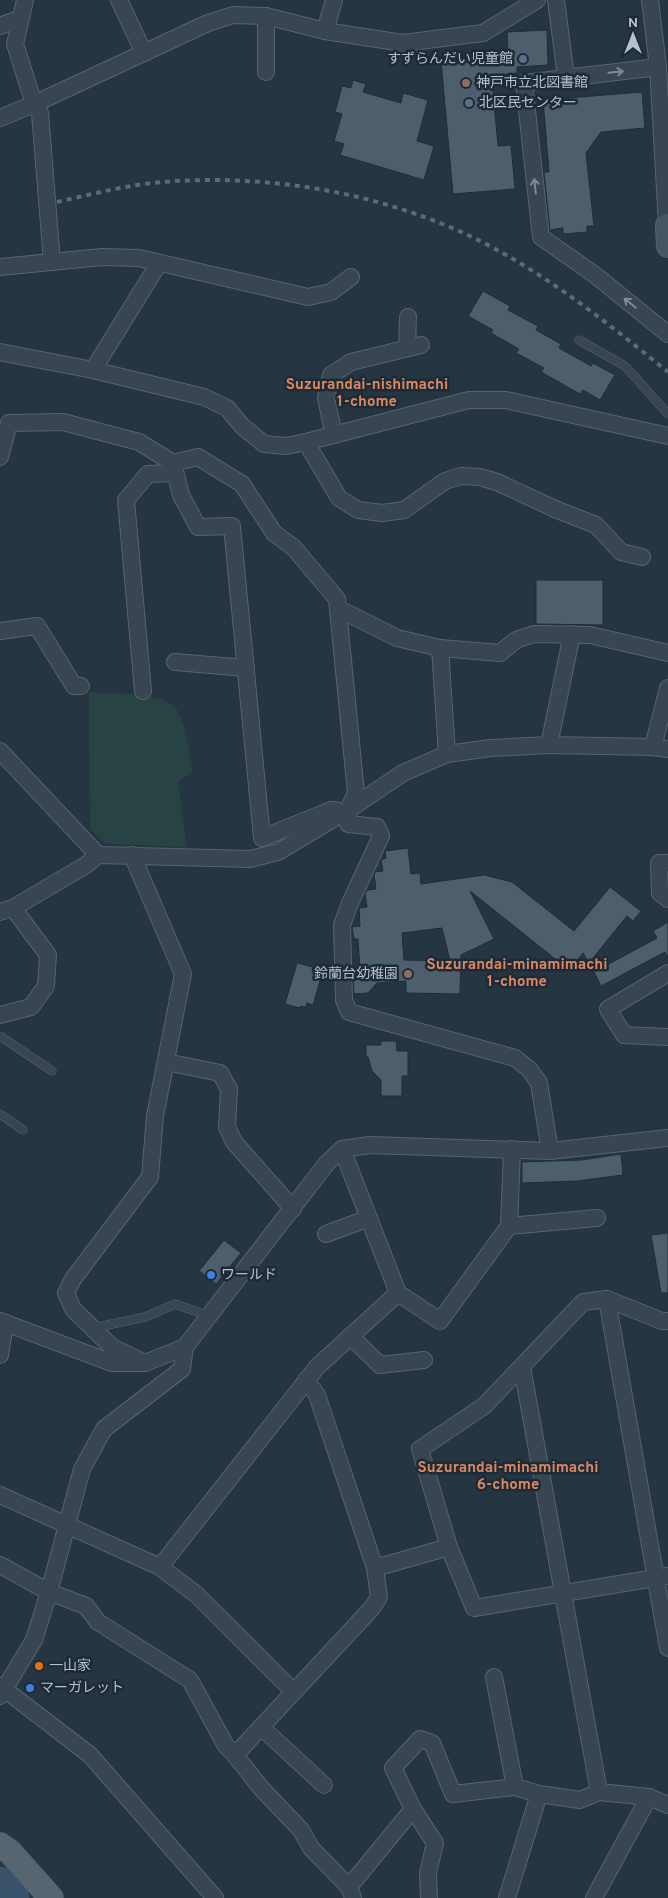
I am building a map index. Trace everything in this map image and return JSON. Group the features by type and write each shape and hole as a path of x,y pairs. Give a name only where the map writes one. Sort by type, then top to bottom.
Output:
{"main road":[{"path":"0,1844 10,1852 51,1898"}],"street":[{"path":"25,0 14,44 34,104 40,113 52,262"},
{"path":"119,0 144,53"},
{"path":"325,31 334,0"},
{"path":"0,118 208,23 230,8 325,31 403,43 483,33 533,0"},
{"path":"556,0 566,77"},
{"path":"650,0 658,67 668,232"},
{"path":"266,16 266,72"},
{"path":"0,26 21,18"},
{"path":"658,67 524,83 541,237 595,275 668,334"},
{"path":"0,266 102,258 139,258 308,297 331,292 351,277"},
{"path":"93,370 159,263"},
{"path":"334,435 326,398 331,375 351,362 414,346 408,317"},
{"path":"0,352 93,370 204,396 227,408 242,426 264,444 286,446 306,442 469,400 506,400 668,436"},
{"path":"0,457 8,424 64,422 139,442 174,468 181,495 198,527 232,526 262,838 331,810 348,810"},
{"path":"306,442 339,498 358,510 382,513 404,510 445,481 461,476 480,477 497,482 555,509 596,524 621,552 642,557"},
{"path":"143,691 126,500 148,474 174,468 198,457 242,484 274,533 294,548 337,599 356,793 348,810 348,824 377,827 381,836 350,902 342,925 344,1000 349,1012 515,1058 529,1069 539,1083 550,1151"},
{"path":"339,609 397,638 440,648 500,653 516,640 534,634 572,634 590,635 668,653"},
{"path":"0,630 37,626 74,686 81,686"},
{"path":"549,746 572,634"},
{"path":"440,648 447,754"},
{"path":"175,662 246,668"},
{"path":"0,1015 31,1007 46,986 48,955 6,910 86,865 98,855 250,859 278,852 403,774 447,754 491,748 549,746 660,748 668,688"},
{"path":"0,751 98,855"},
{"path":"132,855 182,974 155,1116 150,1177 73,1279 66,1293 73,1309 112,1347 145,1363"},
{"path":"668,863 660,864 660,893 668,899"},
{"path":"668,973 608,1009 624,1035 668,1037"},
{"path":"166,1062 220,1073 228,1089 227,1127 234,1142 293,1209"},
{"path":"215,1898 90,1754 2,1690 34,1640 82,1469 104,1429 182,1370 185,1347 327,1163 342,1149 370,1145 550,1151 668,1138"},
{"path":"342,1149 398,1293 440,1321 509,1226 512,1149"},
{"path":"326,1234 369,1218"},
{"path":"509,1226 597,1218"},
{"path":"160,1567 317,1367 398,1293"},
{"path":"607,1299 662,1576 668,1648"},
{"path":"662,1576 474,1608 449,1547 420,1449 484,1406 583,1302 607,1299 662,1321 668,1321"},
{"path":"0,1355 3,1322 112,1363 145,1363 185,1347"},
{"path":"350,1336 380,1366 424,1360"},
{"path":"522,1367 599,1792"},
{"path":"236,1755 372,1608 379,1597 375,1568 317,1395 306,1380"},
{"path":"0,1496 160,1567 197,1595 294,1692"},
{"path":"375,1568 449,1547"},
{"path":"0,1565 49,1592 86,1606 98,1622 190,1680 226,1746 236,1755 261,1788 301,1830 311,1848 351,1892 412,1809"},
{"path":"494,1677 515,1787"},
{"path":"261,1726 324,1785"},
{"path":"430,1898 428,1873 435,1843 412,1809 393,1768 420,1739 432,1743 453,1794 515,1787 539,1794 580,1800 599,1792 649,1797 668,1805"},
{"path":"507,1898 539,1794"},
{"path":"594,1898 649,1797"}],"lane":[{"path":"579,340 625,366 668,414"},
{"path":"0,1036 52,1071"},
{"path":"0,1114 23,1130"},
{"path":"93,1328 145,1317 175,1304 209,1316"}],"green space":[{"path":"89,692 147,696 168,702 179,713 193,771 178,782 187,847 106,844 90,829"}],"building":[{"name":"北区民センター","path":"547,30 548,65 517,67 517,73 506,74 506,79 492,80 498,146 511,145 515,189 453,194 441,61 497,56 497,53 508,52 507,32"},
{"path":"353,80 366,84 363,92 401,103 403,93 428,100 417,141 434,146 424,180 340,155 344,144 334,141 342,114 335,112 342,86 351,88"},
{"path":"642,92 645,128 601,132 586,153 594,226 587,226 587,232 563,234 563,228 550,230 544,172 549,172 543,100"},
{"path":"483,291 510,306 508,310 538,326 536,330 561,344 559,348 591,366 593,363 615,375 600,400 583,390 580,394 541,372 544,368 516,353 519,349 491,333 493,330 468,316"},
{"path":"536,580 603,580 603,625 536,624"},
{"path":"408,848 411,874 420,873 421,884 484,875 512,882 574,931 610,887 641,911 633,921 627,916 589,963 583,953 569,970 470,891 494,939 461,955 460,994 406,993 406,981 377,983 368,993 354,994 353,969 360,969 358,939 354,939 352,927 360,926 359,908 367,907 365,894 367,890 376,889 374,875 375,872 383,871 381,860 386,858 385,851","holes":["442,928 450,961 404,960 402,933"]},
{"path":"668,922 668,958 665,952 601,986 594,972 657,938 653,931"},
{"path":"297,963 313,967 312,971 322,974 313,1005 307,1003 306,1007 301,1006 300,1008 285,1004"},
{"path":"381,1041 396,1041 397,1051 408,1051 408,1076 402,1076 402,1096 381,1096 381,1080 372,1071 368,1057 366,1057 366,1045 381,1045"},
{"path":"621,1154 623,1175 577,1181 522,1183 522,1162 582,1160"},
{"path":"668,1233 668,1293 661,1293 651,1235"},
{"path":"224,1240 241,1253 216,1284 199,1271"}],"waterway":[{"path":"0,1881 15,1898"}],"railway":[{"path":"57,202 136,185 205,180 249,181 292,185 378,202 420,215 499,251 543,278 586,308 668,372"}],"place":[{"name":"すずらんだい児童館","path":"523,59"},
{"name":"神戸市立北図書館","path":"466,83"},
{"name":"北区民センター","path":"469,103"},
{"name":"鈴蘭台幼稚園","path":"408,974"},
{"name":"ワールド","path":"211,1275"},
{"name":"一山家","path":"39,1666"},
{"name":"マーガレット","path":"30,1688"}],"district":[{"name":"Suzurandai-nishimachi 1-chome","path":"367,394"},
{"name":"Suzurandai-minamimachi 1-chome","path":"517,974"},
{"name":"Suzurandai-minamimachi 6-chome","path":"508,1476"}]}
